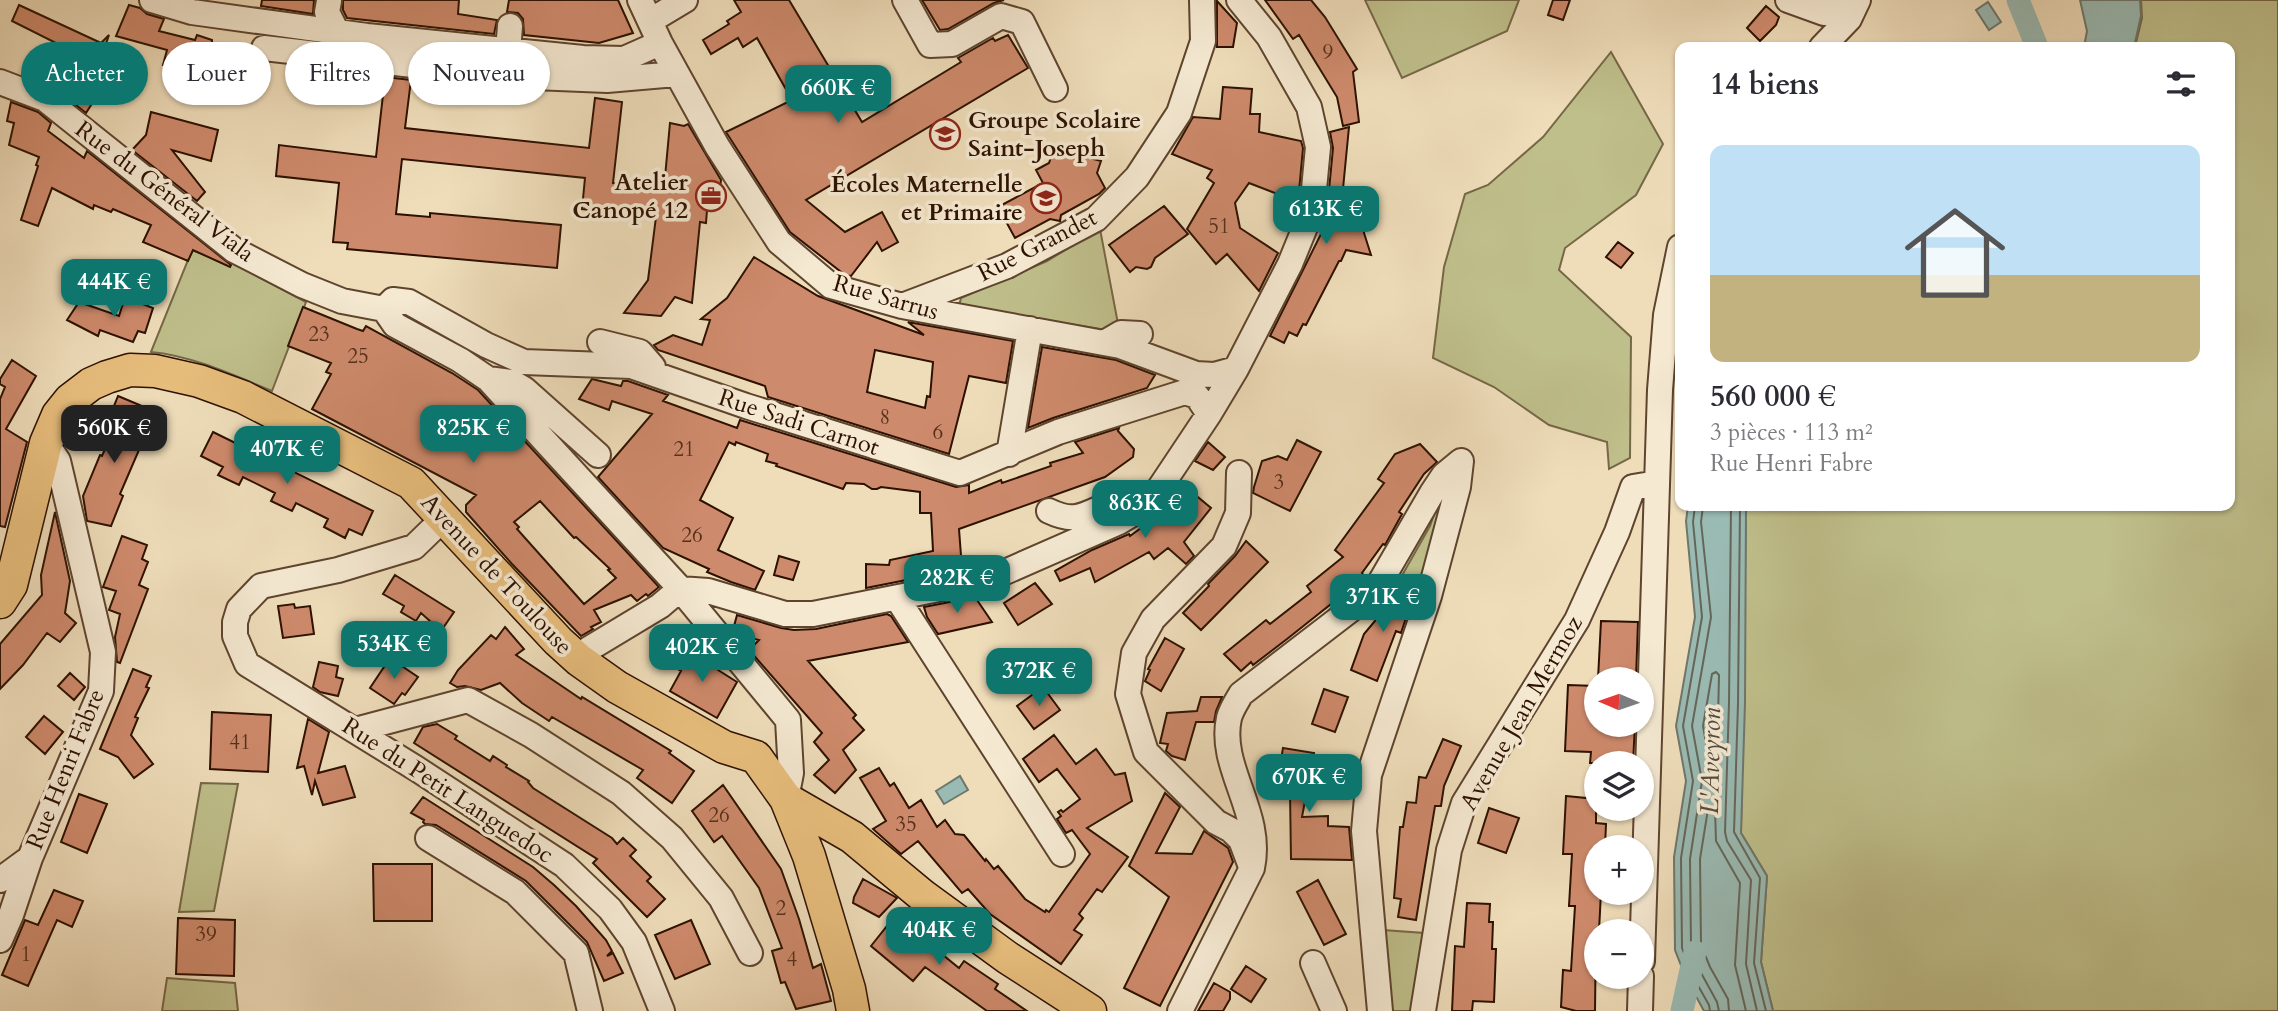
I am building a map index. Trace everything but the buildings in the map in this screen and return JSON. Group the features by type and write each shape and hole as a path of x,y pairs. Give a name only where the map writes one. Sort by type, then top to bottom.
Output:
{"main road":[{"name":"Avenue de Toulouse","path":"0,601 11,585 46,443 58,415 70,400 92,384 130,370 155,370 199,381 243,397 411,483 558,641 579,660 617,687 724,747 756,757 780,792 852,837 923,896 1008,958 1090,1011"},
{"path":"780,792 809,856 822,929 849,989 853,1011"}],"street":[{"path":"152,0 192,12 427,42"},
{"path":"550,55 624,59 650,22 685,0"},
{"path":"905,0 930,45 952,44 1000,16 1022,22 1055,89"},
{"name":"Rue Grandet","path":"902,306 1007,266 1096,219 1137,177 1179,113 1203,41 1202,0"},
{"path":"579,660 587,650 660,606 680,589 708,591 785,614 813,614 989,579 1119,522 1149,504 1236,369 1290,264 1312,210 1318,147 1309,107 1269,37 1239,0"},
{"path":"1788,0 1824,13 1835,7 1839,0"},
{"path":"1827,42 1849,19 1858,0"},
{"path":"334,1 337,32"},
{"name":"Rue Sarrus","path":"650,22 688,81 717,146 779,242 831,286 902,306 1120,346 1182,380 1196,374 1214,375 1236,369"},
{"path":"509,42 510,26"},
{"path":"271,49 509,76 688,81"},
{"name":"Rue du Général Viala","path":"0,82 45,99 234,250 302,285 342,301 384,309"},
{"path":"1643,919 1660,390 1666,315 1675,271"},
{"name":"Rue Sadi Carnot","path":"384,309 393,300 409,302 486,345 524,362 631,366 746,406 960,473 1182,380"},
{"path":"384,309 396,325 460,360 488,379 680,589 788,720 791,774 780,792"},
{"path":"1009,454 1030,329"},
{"path":"1103,343 1121,333 1140,334"},
{"path":"600,342 640,352 660,376"},
{"path":"488,379 512,382 524,390 598,455"},
{"path":"1182,380 1198,396 1209,414"},
{"name":"Rue Henri Fabre","path":"0,880 30,858 101,691 103,652 58,461 46,443"},
{"path":"1180,1011 1252,868 1255,851 1253,825 1228,748 1229,718 1241,694 1375,591 1432,493 1444,475 1461,461 1458,487 1429,596 1369,775 1364,831 1380,1011"},
{"path":"1239,473 1238,513 1224,546 1153,618 1133,653 1128,694 1146,752 1216,822 1231,830 1241,840 1252,868"},
{"name":"Avenue Jean Mermoz","path":"1423,1011 1449,850 1464,803 1577,620 1617,533 1633,487 1657,484"},
{"path":"1049,511 1076,519 1105,506 1113,511 1119,522"},
{"name":"Rue du Petit Languedoc","path":"444,517 414,547 338,570 261,586 239,609 235,622 235,636 247,664 564,865 610,909 634,942 662,1011"},
{"path":"897,598 1062,854"},
{"path":"355,730 468,700 531,735 621,793 672,838 721,898 750,953"},
{"path":"428,838 515,892 576,953 590,1011"},
{"path":"0,940 30,858"},
{"path":"1313,963 1334,1011"},
{"path":"1640,1011 1641,989"}],"green space":[{"path":"1365,0 1519,0 1507,31 1402,78"},
{"path":"2141,0 2278,0 2278,1011 1773,1011 1761,962 1767,876 1741,833 1746,511 2235,511 2235,42 2136,42 2142,18"},
{"path":"1611,52 1663,144 1636,195 1565,248 1559,270 1631,337 1630,458 1609,469 1607,442 1549,425 1494,387 1433,358 1444,267 1465,194 1488,185 1543,137"},
{"path":"1100,229 1119,329 1112,331 959,306 961,298 1047,261"},
{"path":"212,245 229,261 306,302 272,391 197,362 151,352 192,250 207,256"},
{"path":"1440,497 1446,499 1420,587 1400,579 1430,526"},
{"path":"201,783 238,784 214,911 179,912"},
{"path":"1383,930 1424,933 1414,1011 1391,1011"},
{"path":"167,978 235,983 238,1011 162,1011"}],"water":[{"path":"2080,0 2140,0 2141,16 2135,42 2085,42 2087,31"},
{"path":"1988,2 2001,22 1989,30 1976,10"},
{"name":"L'Aveyron","path":"1687,511 1746,511 1741,833 1767,876 1761,962 1773,1011 1704,1011 1675,950 1674,857 1686,781 1676,726 1695,617"},
{"path":"960,776 968,790 944,804 936,791"}],"waterway":[{"path":"2018,0 2035,42"},
{"path":"1682,1011 1695,952"}],"place":[{"name":"Groupe Scolaire Saint-Joseph","path":"945,134"},
{"name":"Atelier Canopé 12","path":"711,196"},
{"name":"Écoles Maternelle et Primaire","path":"1046,198"}]}
